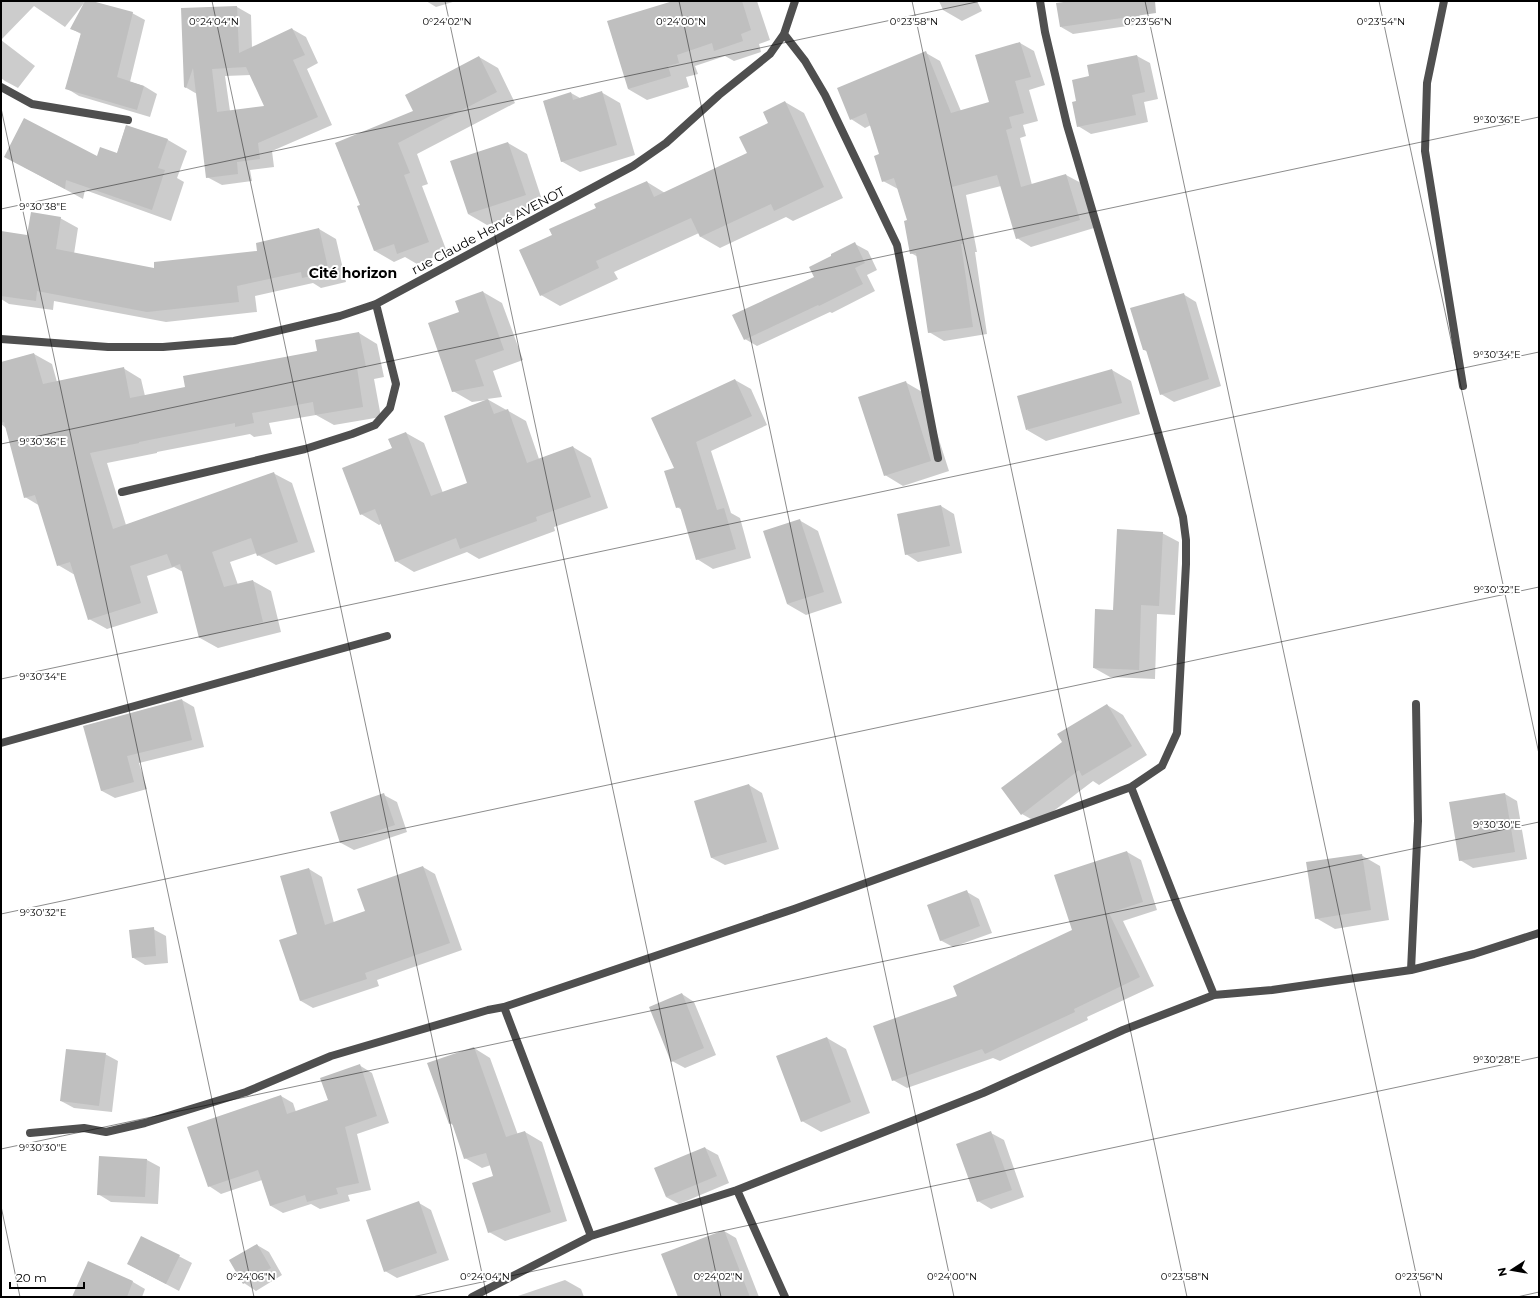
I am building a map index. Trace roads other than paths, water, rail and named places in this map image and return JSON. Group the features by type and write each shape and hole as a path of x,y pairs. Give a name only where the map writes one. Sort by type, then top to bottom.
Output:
{"street":[{"name":"rue Claude Hervé AVENOT","path":"1,339 108,347 163,347 234,341 340,316 376,304 633,166 666,144 719,95 770,54 784,34 795,1"},
{"path":"30,1133 84,1128 106,1132 145,1123 246,1092 330,1056 481,1012 504,1007 794,909 1131,787 1162,766 1177,733 1186,540 1183,517 1067,124 1045,32 1040,1"},
{"path":"1444,1 1427,83 1425,151 1463,386"},
{"path":"784,34 806,60 825,95 897,245 938,458"},
{"path":"1,87 32,104 128,120"},
{"path":"122,492 305,449 375,425 390,408 396,384 376,304"},
{"path":"1,743 387,636"},
{"path":"1411,970 1418,821 1416,704"},
{"path":"1131,787 1214,995"},
{"path":"472,1297 591,1236 738,1190 983,1093 1123,1030 1214,995 1272,990 1411,970 1474,954 1539,933"},
{"path":"504,1007 591,1236"},
{"path":"738,1190 785,1297"}],"district":[{"name":"Cité horizon","path":"353,273"}]}
